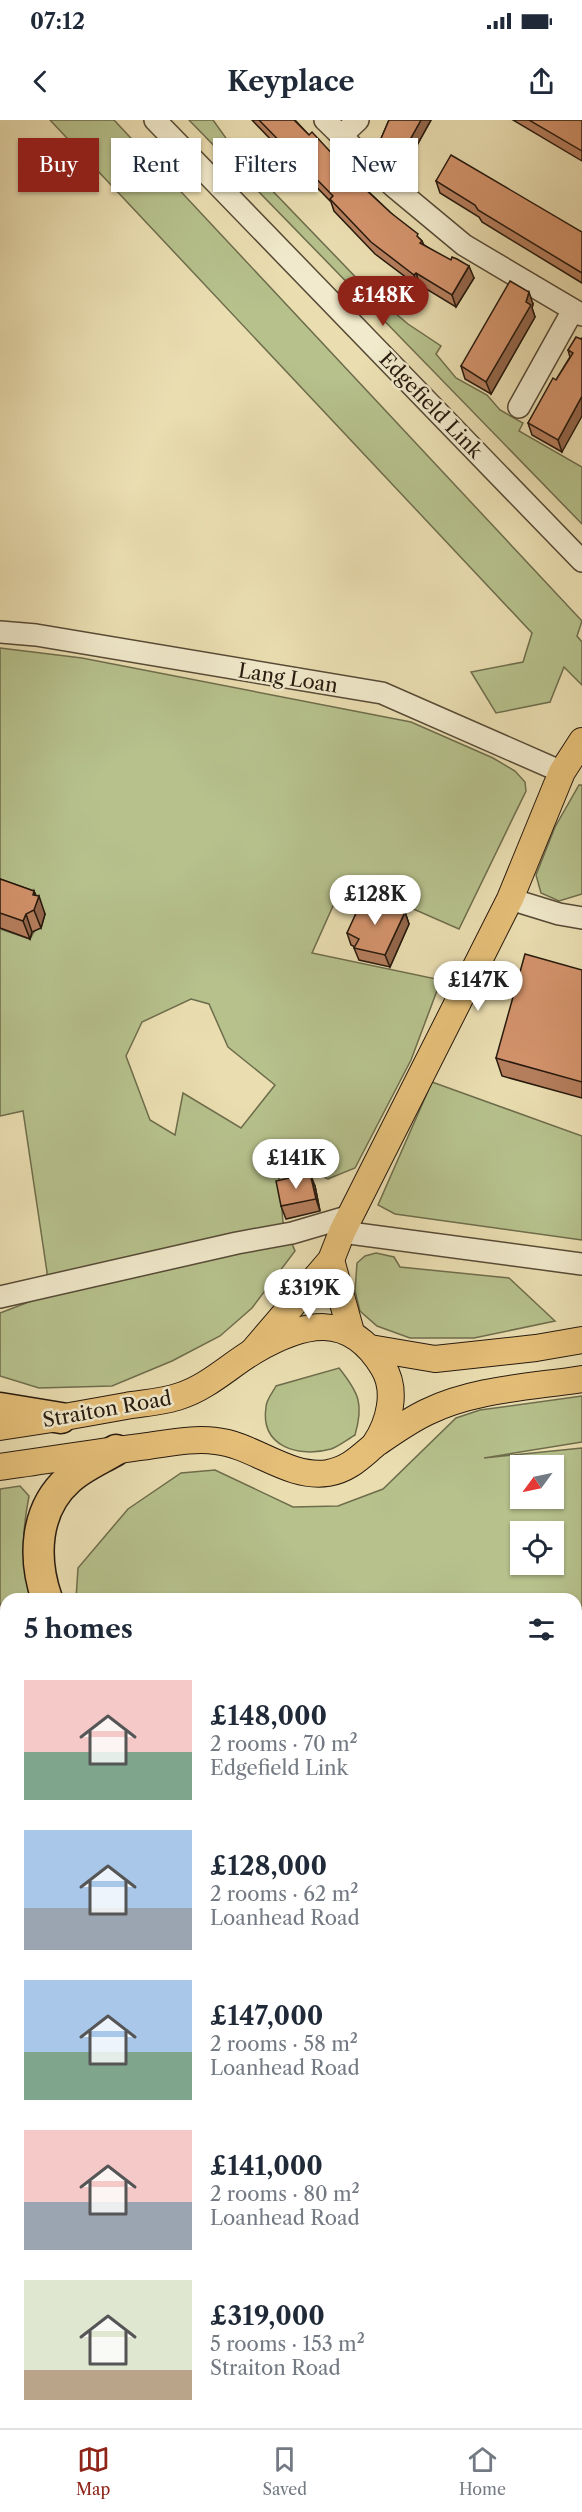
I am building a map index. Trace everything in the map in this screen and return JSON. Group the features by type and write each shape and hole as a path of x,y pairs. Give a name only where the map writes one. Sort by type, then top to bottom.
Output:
{"highway":[{"path":"0,1407 61,1418"},
{"path":"45,1593 37,1560 38,1536 44,1516 56,1494 69,1479 116,1450"}],"main road":[{"path":"253,1352 331,1260 346,1224 510,899 562,772 582,741"},
{"path":"331,1260 351,1332"},
{"name":"Straiton Road","path":"0,1427 179,1397 230,1370 253,1352 289,1335 323,1325 351,1332 370,1348 385,1369 390,1395 386,1427 375,1444"},
{"path":"370,1348 435,1359 536,1348 582,1340"},
{"name":"Straiton Road","path":"0,1467 190,1441 216,1441 243,1447 310,1474 328,1473 348,1467 375,1444 408,1422 448,1403 493,1393 582,1379"}],"street":[{"name":"Edgefield Link","path":"155,120 582,561"},
{"path":"325,120 393,186 464,245 578,312 519,407"},
{"path":"341,136 358,120"},
{"name":"Lang Loan","path":"0,632 36,635 382,693 562,772"},
{"path":"510,899 559,914 582,918"},
{"path":"0,1297 237,1243 346,1224 582,1264"}],"green space":[{"path":"50,120 114,120 131,138 111,138 111,185 99,172 99,138 67,138"},
{"path":"189,120 213,120 226,138 213,138 213,145"},
{"path":"118,192 181,192 582,621 577,636 582,642 582,685 564,667 550,702 496,713 471,672 523,662 532,633"},
{"path":"259,192 274,192 369,291 408,324 441,346 436,354 456,378 487,395 500,410 523,423 519,431 582,467 582,524"},
{"path":"0,648 82,658 411,722 493,758 515,771 525,782 526,791 459,929 345,879 312,953 441,980 411,1060 355,1168 328,1179 277,1157 283,1222 295,1251 252,1308 220,1336 172,1361 112,1386 39,1388 0,1376 0,1313 47,1295 47,1272 23,1111 0,1116 0,929 30,939 35,930 0,894","holes":["191,999 209,1004 228,1047 275,1085 241,1128 183,1093 175,1135 150,1120 126,1056 142,1022"]},
{"path":"579,785 582,785 582,894 559,901 541,893 536,875 555,827"},
{"path":"432,1082 582,1136 582,1240 395,1214 378,1205"},
{"path":"376,1253 394,1257 400,1267 509,1278 555,1321 474,1338 410,1338 377,1326 360,1311 355,1291 357,1263 365,1256"},
{"path":"339,1368 358,1399 359,1415 355,1435 334,1448 306,1452 284,1446 275,1440 269,1432 266,1421 266,1404 276,1386"},
{"path":"582,1396 582,1442 484,1458 510,1455 510,1509 564,1509 564,1455 513,1455 582,1448 582,1593 76,1593 78,1568 128,1509 181,1473 215,1470 293,1507 338,1506 383,1489 456,1418 480,1410"},
{"path":"20,1486 29,1496 25,1522 24,1561 32,1593 0,1593 0,1489"}],"building":[{"path":"259,120 294,120 309,135 312,132 318,138 277,138"},
{"path":"389,120 421,120 411,138 381,138"},
{"path":"529,120 582,120 582,151"},
{"path":"318,138 330,151 330,192 368,192 418,234 417,236 422,241 420,243 451,260 452,257 469,266 452,295 416,273 414,275 371,242 330,199 333,196 318,181"},
{"path":"451,155 582,232 582,273 478,210 475,205 436,181"},
{"path":"510,281 529,292 526,302 531,305 486,382 461,366"},
{"path":"576,337 582,338 582,396 558,440 528,423 553,378 556,380 573,353 568,350"},
{"path":"0,879 34,891 33,895 39,896 34,910 26,914 23,921 0,913"},
{"path":"363,898 375,903 376,899 405,912 385,955 354,948 359,939 347,933"},
{"path":"525,954 582,970 582,1082 496,1058"},
{"path":"310,1173 316,1199 281,1206 276,1181"}]}
